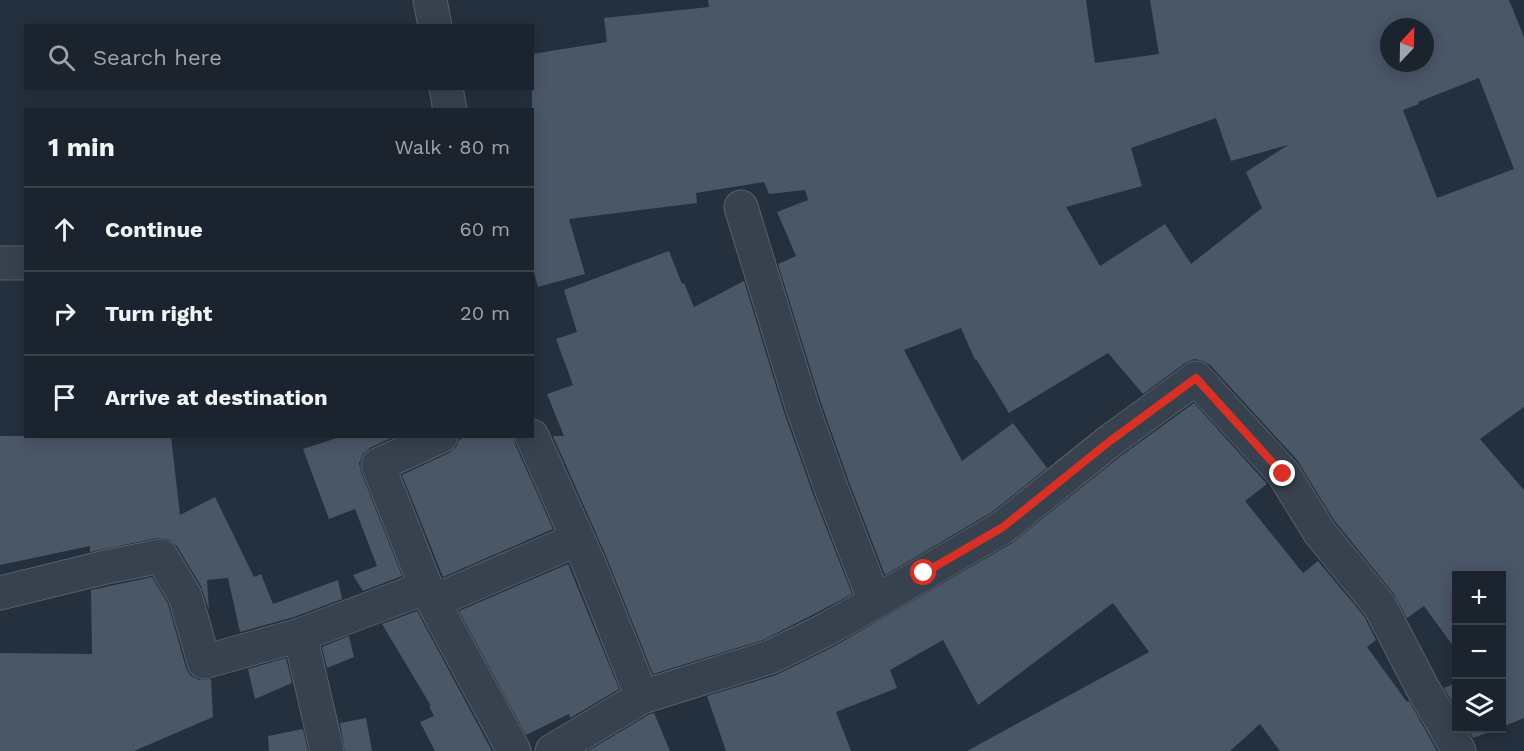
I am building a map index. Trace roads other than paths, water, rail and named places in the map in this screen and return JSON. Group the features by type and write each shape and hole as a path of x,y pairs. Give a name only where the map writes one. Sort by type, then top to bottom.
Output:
{"street":[{"path":"430,0 435,24"},
{"path":"446,90 450,108"},
{"path":"741,207 802,406 875,602"},
{"path":"0,262 24,264"},
{"path":"552,751 642,697 770,657 875,602 1003,527 1110,441 1196,378 1283,474 1320,533 1380,606 1422,687 1459,751"},
{"path":"437,438 378,465 428,592 514,751"},
{"path":"533,438 578,539 642,697"},
{"path":"0,593 161,556 184,597 204,662 300,635 419,590 444,597 578,539"},
{"path":"300,635 327,751"}]}
